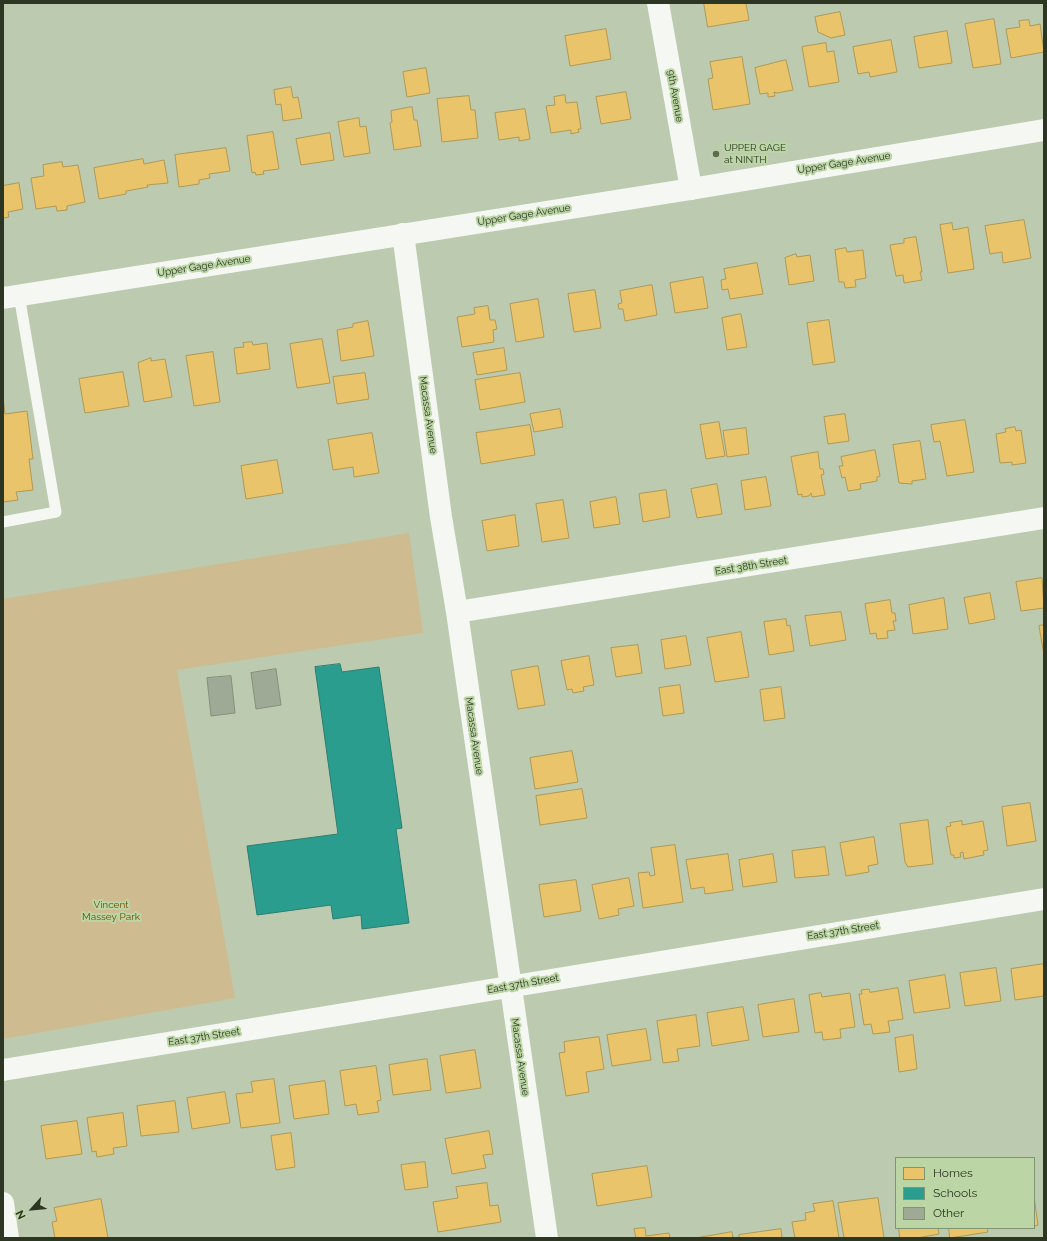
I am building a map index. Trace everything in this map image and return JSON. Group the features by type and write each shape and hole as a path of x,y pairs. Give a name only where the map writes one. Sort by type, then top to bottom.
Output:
{"street":[{"name":"9th Avenue","path":"658,3 691,188"},
{"name":"Upper Gage Avenue","path":"11,297 1044,130"},
{"name":"Macassa Avenue","path":"403,234 441,517 457,612 547,1238"},
{"name":"East 38th Street","path":"457,612 1044,518"},
{"name":"East 37th Street","path":"3,1070 1044,899"},
{"path":"3,1203 8,1238"}],"lane":[{"path":"3,522 56,512 11,297"}],"green space":[{"name":"Vincent Massey Park","path":"409,533 423,633 177,670 235,998 3,1039 3,599"}],"building: Homes":[{"path":"704,3 746,3 749,20 708,27"},
{"path":"840,12 845,35 831,38 818,32 815,17"},
{"path":"994,19 1001,64 973,68 965,24"},
{"path":"1029,20 1030,26 1040,24 1044,52 1011,58 1006,29 1020,27 1019,21"},
{"path":"606,29 611,59 570,66 565,36"},
{"path":"947,31 952,63 919,68 914,37"},
{"path":"891,40 897,72 870,77 869,72 858,74 853,47"},
{"path":"826,43 827,52 834,51 839,82 809,87 802,47"},
{"path":"742,57 750,104 713,110 708,79 713,78 710,62"},
{"path":"786,60 793,90 777,93 774,92 775,96 768,97 768,93 760,94 755,68"},
{"path":"426,68 430,93 407,97 403,72"},
{"path":"291,87 293,98 298,97 302,118 283,121 281,104 276,105 274,90"},
{"path":"626,92 631,119 601,124 596,97"},
{"path":"565,95 566,103 577,102 581,129 578,129 579,132 571,134 571,130 551,133 546,106 555,105 554,97"},
{"path":"469,96 471,110 475,110 478,138 442,142 437,99"},
{"path":"412,107 414,120 417,120 421,146 394,150 390,123 392,122 391,111"},
{"path":"525,109 530,139 519,141 519,137 499,140 495,113"},
{"path":"359,118 360,127 366,126 370,153 344,157 338,122"},
{"path":"273,132 279,169 263,171 264,174 256,175 255,172 252,173 247,136"},
{"path":"330,133 334,160 301,165 296,139"},
{"path":"226,148 230,171 209,174 210,178 199,180 199,184 179,187 175,155"},
{"path":"143,159 144,164 164,160 168,183 147,185 148,187 126,191 126,194 99,199 94,168"},
{"path":"62,162 63,167 78,165 85,202 67,206 67,210 57,211 56,206 36,209 31,178 44,176 43,165"},
{"path":"19,183 23,209 8,212 9,217 3,218 3,186"},
{"path":"1024,220 1031,258 1003,263 1002,252 990,254 985,226"},
{"path":"952,223 953,230 968,227 974,269 948,273 940,225"},
{"path":"916,237 922,280 904,283 903,275 896,276 890,245 904,243 904,239"},
{"path":"846,248 847,252 863,250 866,278 855,280 856,287 845,288 844,282 839,282 835,250"},
{"path":"796,254 797,257 810,255 814,281 789,285 785,258"},
{"path":"757,263 763,294 730,299 728,289 722,290 721,280 726,279 724,269"},
{"path":"703,277 708,308 675,313 670,283"},
{"path":"652,285 657,315 625,321 623,309 619,309 618,304 622,303 620,291"},
{"path":"595,290 601,328 574,332 568,294"},
{"path":"538,299 544,337 516,342 510,304"},
{"path":"488,306 490,320 495,320 497,329 493,330 494,342 462,347 457,317 475,314 474,308"},
{"path":"741,314 747,347 727,350 722,318"},
{"path":"829,320 835,362 813,365 807,323"},
{"path":"368,321 374,356 341,361 337,330 353,327 353,324"},
{"path":"322,339 330,383 297,388 290,344"},
{"path":"252,342 253,345 267,343 270,369 237,374 234,348 244,347 243,343"},
{"path":"504,348 507,370 477,375 473,353"},
{"path":"213,352 220,402 194,406 186,356"},
{"path":"151,358 151,361 165,359 172,397 144,402 138,363"},
{"path":"123,372 129,406 85,413 79,379"},
{"path":"365,373 369,399 337,404 333,377"},
{"path":"520,373 525,402 480,410 475,380"},
{"path":"3,397 5,414 27,411 33,459 29,459 33,490 16,492 18,500 3,502"},
{"path":"560,409 563,427 534,432 530,414"},
{"path":"845,414 849,441 828,444 824,417"},
{"path":"965,420 974,472 947,476 940,441 934,442 931,425"},
{"path":"719,422 725,456 706,459 700,425"},
{"path":"530,425 535,455 481,464 476,433"},
{"path":"1015,427 1016,431 1021,430 1026,463 1012,465 1012,462 1000,463 996,434 1006,432 1005,429"},
{"path":"746,428 749,454 727,457 723,431"},
{"path":"372,433 379,473 354,477 353,467 333,470 328,440"},
{"path":"920,441 926,479 912,481 912,484 899,483 893,445"},
{"path":"875,450 880,476 877,477 877,481 860,484 861,489 848,491 845,477 842,478 839,466 843,466 841,457"},
{"path":"818,452 820,469 823,469 824,474 821,475 825,495 812,497 811,493 809,496 802,497 802,494 798,495 791,457"},
{"path":"277,460 283,493 246,499 241,466"},
{"path":"766,477 771,506 745,510 741,481"},
{"path":"717,484 722,514 697,518 691,489"},
{"path":"666,490 670,517 643,522 639,494"},
{"path":"616,497 620,524 594,528 590,502"},
{"path":"563,500 569,538 542,542 536,504"},
{"path":"515,515 519,546 487,551 482,521"},
{"path":"1042,578 1044,608 1021,611 1016,582"},
{"path":"990,593 995,619 969,624 964,598"},
{"path":"944,598 948,629 913,634 909,605"},
{"path":"890,600 892,613 895,613 896,621 893,621 895,630 887,631 888,638 877,639 876,633 870,634 865,604"},
{"path":"841,612 846,640 810,646 805,616"},
{"path":"786,619 787,626 790,625 794,651 769,655 764,622"},
{"path":"1044,625 1044,655 1039,626"},
{"path":"741,632 749,677 715,682 707,638"},
{"path":"686,636 691,665 665,669 661,640"},
{"path":"638,645 642,673 616,677 611,648"},
{"path":"589,656 594,685 583,687 584,691 573,693 572,689 567,690 561,661"},
{"path":"538,666 545,705 518,709 511,671"},
{"path":"680,685 684,713 663,716 659,688"},
{"path":"781,687 785,718 764,721 760,690"},
{"path":"572,751 578,782 535,789 530,758"},
{"path":"582,789 587,818 540,825 536,796"},
{"path":"1030,803 1036,841 1007,846 1002,807"},
{"path":"928,820 933,864 908,867 905,862 900,824"},
{"path":"962,821 962,825 983,821 988,850 983,851 984,855 964,859 963,852 960,853 961,857 954,858 954,855 951,855 946,827 951,826 950,823"},
{"path":"874,837 878,864 868,866 869,872 846,876 840,843"},
{"path":"675,845 683,902 643,908 638,873 649,872 650,876 655,875 651,848"},
{"path":"825,847 829,875 795,878 792,851"},
{"path":"728,854 733,890 705,894 704,887 691,889 686,860"},
{"path":"773,854 777,882 743,887 739,860"},
{"path":"629,878 634,906 618,909 619,915 599,919 592,885"},
{"path":"576,880 581,911 544,917 539,885"},
{"path":"1044,964 1044,996 1015,1000 1011,969"},
{"path":"996,968 1001,1001 965,1006 960,973"},
{"path":"945,975 950,1008 914,1013 909,981"},
{"path":"898,988 903,1019 888,1021 890,1032 873,1034 871,1024 864,1025 859,994 862,994 861,990 869,989 870,992"},
{"path":"821,993 822,997 850,993 855,1027 840,1029 841,1038 823,1040 822,1032 815,1033 809,995"},
{"path":"794,999 799,1032 763,1037 758,1005"},
{"path":"743,1007 749,1040 712,1046 707,1013"},
{"path":"696,1015 700,1046 677,1049 679,1061 663,1063 657,1021"},
{"path":"646,1029 651,1060 612,1066 607,1035"},
{"path":"913,1035 917,1069 899,1072 895,1038"},
{"path":"599,1037 604,1069 586,1072 589,1092 566,1096 559,1053 565,1052 564,1042"},
{"path":"475,1050 481,1088 446,1093 440,1056"},
{"path":"427,1059 431,1090 393,1095 389,1065"},
{"path":"376,1066 381,1100 377,1101 379,1112 358,1115 356,1104 345,1106 340,1071"},
{"path":"274,1079 280,1123 241,1128 236,1094 253,1092 251,1082"},
{"path":"325,1081 329,1114 294,1119 289,1086"},
{"path":"225,1092 230,1123 192,1129 187,1098"},
{"path":"175,1101 179,1132 141,1136 137,1106"},
{"path":"123,1113 127,1146 113,1148 114,1154 97,1157 96,1151 92,1152 87,1118"},
{"path":"77,1121 82,1154 46,1159 41,1126"},
{"path":"489,1131 493,1154 483,1155 486,1168 452,1174 445,1139"},
{"path":"291,1133 295,1167 276,1170 271,1136"},
{"path":"425,1162 428,1187 405,1190 401,1165"},
{"path":"647,1166 652,1197 597,1206 592,1174"},
{"path":"487,1183 490,1206 498,1205 501,1222 438,1232 433,1202 458,1198 456,1187"},
{"path":"878,1198 884,1238 844,1238 838,1203"},
{"path":"101,1199 108,1238 55,1238 52,1222 57,1221 54,1208"},
{"path":"833,1201 839,1238 795,1238 792,1222 806,1220 805,1213 815,1211 813,1204"},
{"path":"1035,1203 1038,1225 1035,1226"},
{"path":"645,1228 646,1236 669,1233 670,1238 636,1238 634,1229"},
{"path":"781,1229 782,1238 739,1238 739,1235"},
{"path":"899,1229 938,1229 939,1234 917,1238 900,1238"},
{"path":"949,1229 987,1229 988,1232 950,1238"},
{"path":"732,1232 733,1238 696,1238"}],"building: Schools":[{"path":"340,664 342,672 379,667 402,828 396,829 409,923 362,929 361,915 333,919 331,905 257,915 247,846 338,834 315,667"}],"building: Other":[{"path":"276,669 281,705 256,709 251,673"},
{"path":"231,676 235,713 211,716 207,678"}],"place":[{"name":"UPPER GAGE at NINTH","path":"716,154"}]}
